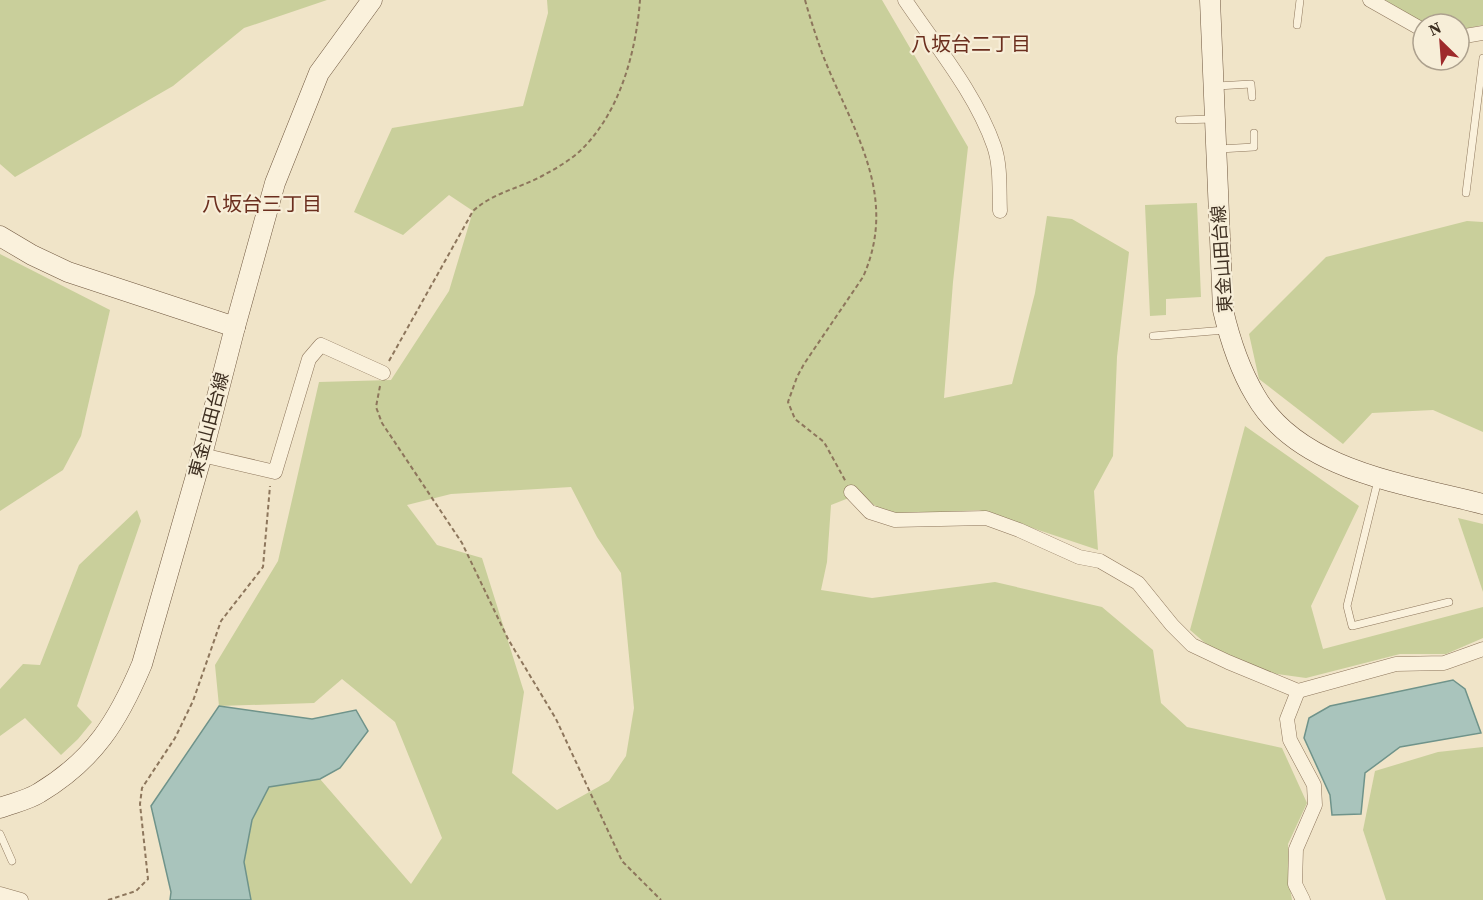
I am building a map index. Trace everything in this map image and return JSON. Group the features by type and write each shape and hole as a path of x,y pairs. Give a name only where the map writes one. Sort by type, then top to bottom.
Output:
{"main road":[{"name":"東金山田台線","path":"0,808 38,794 74,768 101,740 119,714 142,664 202,455 275,183 319,74 372,0"},
{"name":"東金山田台線","path":"1210,0 1223,310 1232,347 1255,396 1278,425 1318,455 1362,473 1483,504"},
{"path":"0,236 32,255 68,272 235,327"}],"street":[{"path":"905,0 974,102 995,147 999,171 1000,211"},
{"path":"1370,0 1411,23"},
{"path":"202,455 275,472 309,359 321,345 383,373"},
{"path":"851,492 870,512 895,520 986,518 1079,557 1100,561 1138,583 1172,625 1192,645 1298,692 1396,664 1444,663 1483,649"},
{"path":"1298,692 1287,719 1290,740 1314,785 1315,805 1296,849 1295,884 1303,900"},
{"path":"0,894 21,900"}],"lane":[{"path":"1297,25 1300,0"},
{"path":"1466,193 1483,58"},
{"path":"1214,86 1251,84 1252,97"},
{"path":"1179,120 1215,119"},
{"path":"1216,149 1254,147 1254,133"},
{"path":"1153,336 1228,330"},
{"path":"1378,477 1347,606 1352,626 1449,602"},
{"path":"0,834 12,861"}],"path":[{"path":"640,0 631,59 617,95 602,124 581,150 566,162 539,177 486,200 473,211 383,373 376,407 382,423 462,543 508,639 556,719 622,861 661,900"},
{"path":"805,0 822,54 855,127 874,186 875,233 869,262 862,278 804,364 788,402 795,419 824,442 851,492"},
{"path":"108,900 136,891 148,879 141,804 142,788 176,738 194,701 220,621 262,567 268,489 275,472"}],"green space":[{"path":"0,0 327,0 244,28 173,86 15,177 0,164"},
{"path":"547,0 882,0 968,147 953,282 944,398 1012,384 1035,293 1047,216 1072,219 1129,252 1117,357 1113,456 1094,491 1098,550 979,510 899,515 877,507 859,494 831,505 827,562 821,590 872,598 995,582 1102,607 1153,650 1161,703 1187,727 1282,748 1307,803 1288,844 1292,900 251,900 244,863 252,820 269,787 320,779 411,884 442,838 395,722 342,679 314,703 219,706 215,665 278,561 319,382 391,380 449,291 473,211 449,195 403,235 354,212 392,128 523,106 548,13","holes":["571,487 597,537 621,573 634,708 626,756 609,781 557,810 512,773 524,692 482,558 437,545 407,505 451,494"]},
{"path":"1385,0 1483,0 1483,25 1471,28 1471,12 1411,12 1411,16"},
{"path":"1197,203 1201,297 1166,299 1166,315 1150,316 1145,205"},
{"path":"1467,221 1483,222 1483,432 1433,410 1372,413 1343,444 1259,379 1249,334 1326,257"},
{"path":"0,254 110,310 81,436 63,470 0,511"},
{"path":"1245,426 1359,506 1311,606 1323,649 1483,607 1483,638 1446,654 1400,654 1306,678 1234,668 1190,630"},
{"path":"137,510 141,521 77,706 92,722 61,755 25,718 0,736 0,689 23,664 40,665 79,565"},
{"path":"1458,518 1483,524 1483,592"},
{"path":"1483,747 1483,900 1386,900 1363,830 1375,771 1438,752"}],"water":[{"path":"1453,680 1465,689 1481,733 1400,747 1365,773 1361,814 1332,815 1330,795 1304,738 1309,718 1330,706"},
{"path":"219,706 312,719 356,710 368,731 340,768 320,779 269,787 252,820 244,862 251,900 170,900 171,892 151,806"}],"district":[{"name":"八坂台二丁目","path":"971,44"},
{"name":"八坂台三丁目","path":"262,204"}]}
